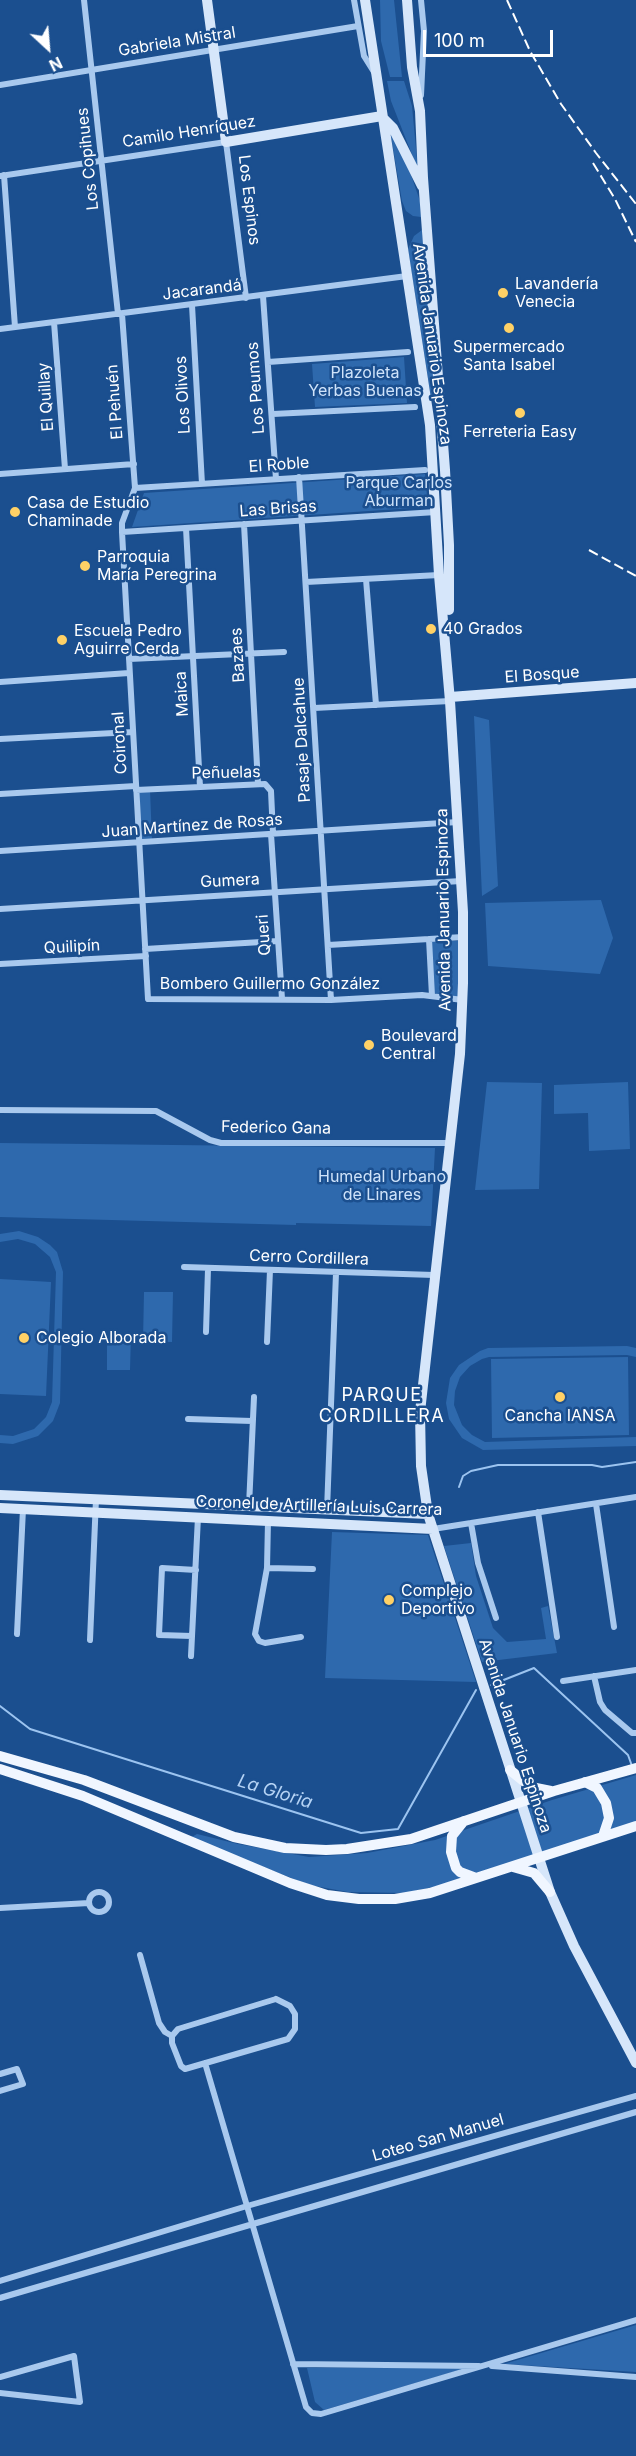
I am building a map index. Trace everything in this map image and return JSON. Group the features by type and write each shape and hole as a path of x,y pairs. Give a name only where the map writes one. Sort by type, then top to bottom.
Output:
{"main road":[{"name":"Los Espinos","path":"207,0 226,142"},
{"name":"Avenida Januario Espinoza","path":"365,0 430,425 461,881 463,1000 460,1054 434,1275 419,1430 421,1466 428,1514 550,1892 574,1946 636,2063"},
{"path":"407,0 412,67 420,111 424,191"},
{"name":"Avenida Januario Espinoza","path":"382,116 393,128 424,191 448,523 447,650"},
{"name":"Camilo Henríquez","path":"226,142 382,116"},
{"name":"El Bosque","path":"450,699 636,684"},
{"name":"Coronel de Artillería Luis Carrera","path":"0,1495 428,1514"},
{"name":"Coronel de Artillería Luis Carrera","path":"0,1508 433,1529"},
{"path":"286,1522 288,1508"},
{"path":"390,1527 391,1513"},
{"path":"0,1756 84,1780 216,1832 285,1848 347,1849 389,1843 427,1834 554,1791 636,1768"},
{"path":"0,1769 83,1796 259,1871 327,1895 359,1899 412,1897 447,1888 636,1826"},
{"path":"510,1770 531,1786 554,1791"},
{"path":"585,1782 597,1788 606,1803 609,1818 603,1836"},
{"path":"465,1821 452,1836 451,1852 453,1861 460,1872 476,1878"},
{"path":"510,1867 534,1873 550,1892"}],"street":[{"name":"Los Copihues","path":"84,0 120,314"},
{"path":"354,0 364,56 376,75"},
{"path":"420,111 424,31 421,0"},
{"name":"Gabriela Mistral","path":"0,85 358,26"},
{"name":"Camilo Henríquez","path":"2,176 226,142"},
{"name":"Los Espinos","path":"226,142 246,298"},
{"path":"2,176 15,327"},
{"name":"Jacarandá","path":"0,329 407,276"},
{"name":"Los Peumos","path":"263,296 276,479"},
{"name":"Los Olivos","path":"192,305 202,484"},
{"name":"El Pehuén","path":"120,314 135,488"},
{"name":"El Quillay","path":"54,322 65,469"},
{"path":"268,362 408,352"},
{"path":"273,414 416,407"},
{"path":"0,474 134,464"},
{"name":"El Roble","path":"135,488 424,470"},
{"name":"Pasaje Dalcahue","path":"299,477 331,1000"},
{"name":"Coironal","path":"135,488 122,523 122,532 148,999"},
{"name":"Las Brisas","path":"122,532 436,512"},
{"name":"Bazaes","path":"244,524 258,784"},
{"name":"Maica","path":"186,528 200,787"},
{"path":"306,582 439,575"},
{"path":"366,579 376,705"},
{"path":"129,659 284,652"},
{"path":"0,682 129,673"},
{"path":"314,708 450,699"},
{"path":"0,739 133,732"},
{"name":"Peñuelas","path":"0,794 265,784 270,787 272,834"},
{"name":"Juan Martínez de Rosas","path":"0,851 458,822"},
{"name":"Queri","path":"272,834 282,999"},
{"name":"Gumera","path":"0,909 461,881"},
{"path":"328,945 463,937"},
{"name":"Avenida Januario Espinoza","path":"429,939 432,996"},
{"name":"Quilipín","path":"0,964 278,941"},
{"name":"Bombero Guillermo González","path":"148,999 331,1000 432,996 463,1000"},
{"name":"Federico Gana","path":"0,1110 156,1111 210,1140 221,1143 450,1143"},
{"name":"Cerro Cordillera","path":"184,1267 434,1275"},
{"path":"206,1332 208,1269"},
{"path":"267,1342 270,1270"},
{"path":"327,1510 336,1273"},
{"path":"249,1506 254,1397"},
{"path":"188,1419 252,1421"},
{"name":"Coronel de Artillería Luis Carrera","path":"433,1529 636,1497"},
{"path":"90,1640 96,1499"},
{"path":"596,1504 614,1627"},
{"path":"17,1634 23,1509"},
{"path":"538,1512 557,1637"},
{"path":"191,1656 198,1518"},
{"path":"268,1521 267,1568 264,1594 255,1629 256,1638 265,1643 301,1637"},
{"path":"471,1523 478,1563 496,1618"},
{"path":"192,1636 159,1635 162,1568 195,1570"},
{"path":"267,1568 314,1569"},
{"path":"563,1681 636,1670"},
{"path":"594,1676 600,1702 605,1710 632,1733 636,1733"},
{"path":"0,1908 88,1903"},
{"path":"140,1955 159,2023 165,2032 172,2036"},
{"path":"276,2000 286,2003 293,2010 296,2024 288,2039 185,2069 181,2066 172,2043 172,2036 178,2029 276,2000"},
{"path":"205,2063 306,2407 312,2413 321,2414 636,2320"},
{"path":"0,2074 18,2069 23,2084 0,2091"},
{"name":"Loteo San Manuel","path":"0,2281 247,2206 636,2096"},
{"name":"Loteo San Manuel","path":"0,2298 636,2112"},
{"path":"0,2377 74,2356 80,2402 0,2393"},
{"path":"293,2364 486,2366 636,2377"}],"green space":[{"path":"380,0 394,0 402,77 390,77 381,41"},
{"path":"387,81 404,81 412,106 418,170 391,101"},
{"path":"389,125 411,175 420,201 421,217 413,216 406,211 402,201"},
{"path":"422,230 436,409 431,398 408,249 414,236"},
{"name":"Plazoleta Yerbas Buenas","path":"404,357 407,403 315,407 312,364"},
{"name":"Parque Carlos Aburman","path":"425,474 428,507 132,527 144,493"},
{"path":"474,716 489,720 498,886 482,896"},
{"path":"150,790 152,840 141,841 139,792"},
{"path":"601,900 613,938 600,974 488,966 485,903"},
{"path":"431,941 461,941 460,998 433,993"},
{"path":"487,1082 542,1083 539,1189 475,1190"},
{"path":"628,1082 630,1149 589,1151 588,1113 554,1114 554,1085"},
{"name":"Humedal Urbano de Linares","path":"0,1143 435,1148 431,1226 296,1223 296,1225 0,1217"},
{"path":"19,1231 38,1237 50,1245 57,1252 63,1272 60,1403 53,1421 38,1436 13,1444 0,1443 0,1435 13,1436 34,1429 46,1417 52,1402 56,1272 50,1257 35,1244 18,1239 0,1242 0,1234"},
{"name":"Colegio Alborada","path":"0,1279 51,1282 46,1396 0,1394"},
{"path":"144,1292 173,1292 172,1342 143,1341"},
{"path":"107,1334 131,1334 130,1370 107,1370"},
{"path":"627,1346 636,1348 636,1357 627,1355 489,1357 482,1359 470,1366 460,1377 455,1391 454,1405 462,1425 472,1435 485,1442 636,1437 636,1446 483,1450 462,1438 449,1419 446,1403 450,1378 459,1365 480,1351 488,1348"},
{"name":"Cancha IANSA","path":"628,1357 629,1435 492,1438 491,1359"},
{"name":"Complejo Deportivo","path":"332,1532 428,1535 476,1682 325,1678"},
{"path":"471,1543 476,1576 493,1628 507,1642 546,1639 541,1608 548,1606 557,1653 482,1662 444,1546"},
{"path":"636,1775 636,1822 452,1883 405,1893 348,1892 309,1885 190,1838 197,1834 309,1857 367,1853 435,1840 552,1800"},
{"path":"636,2325 636,2372 504,2364"},
{"path":"307,2368 466,2368 324,2410 315,2402"}],"waterway":[{"path":"459,1487 463,1476 471,1471 498,1465 592,1465 602,1467 636,1462"},
{"name":"La Gloria","path":"491,1685 534,1668 628,1755 632,1766"},
{"name":"La Gloria","path":"0,1706 30,1729 361,1833 398,1829 476,1690"}],"railway":[{"path":"507,0 530,51 561,104 636,204"},
{"path":"593,163 615,199 636,242"},
{"path":"589,550 636,576"}],"place":[{"name":"Lavandería Venecia","path":"503,293"},
{"name":"Supermercado Santa Isabel","path":"509,328"},
{"name":"Ferreteria Easy","path":"520,413"},
{"name":"Casa de Estudio Chaminade","path":"15,512"},
{"name":"Parroquia María Peregrina","path":"85,566"},
{"name":"40 Grados","path":"431,629"},
{"name":"Escuela Pedro Aguirre Cerda","path":"62,640"},
{"name":"Boulevard Central","path":"369,1045"},
{"name":"Colegio Alborada","path":"24,1338"},
{"name":"Cancha IANSA","path":"560,1397"},
{"name":"Complejo Deportivo","path":"389,1600"}],"district":[{"name":"PARQUE CORDILLERA","path":"382,1406"}]}
